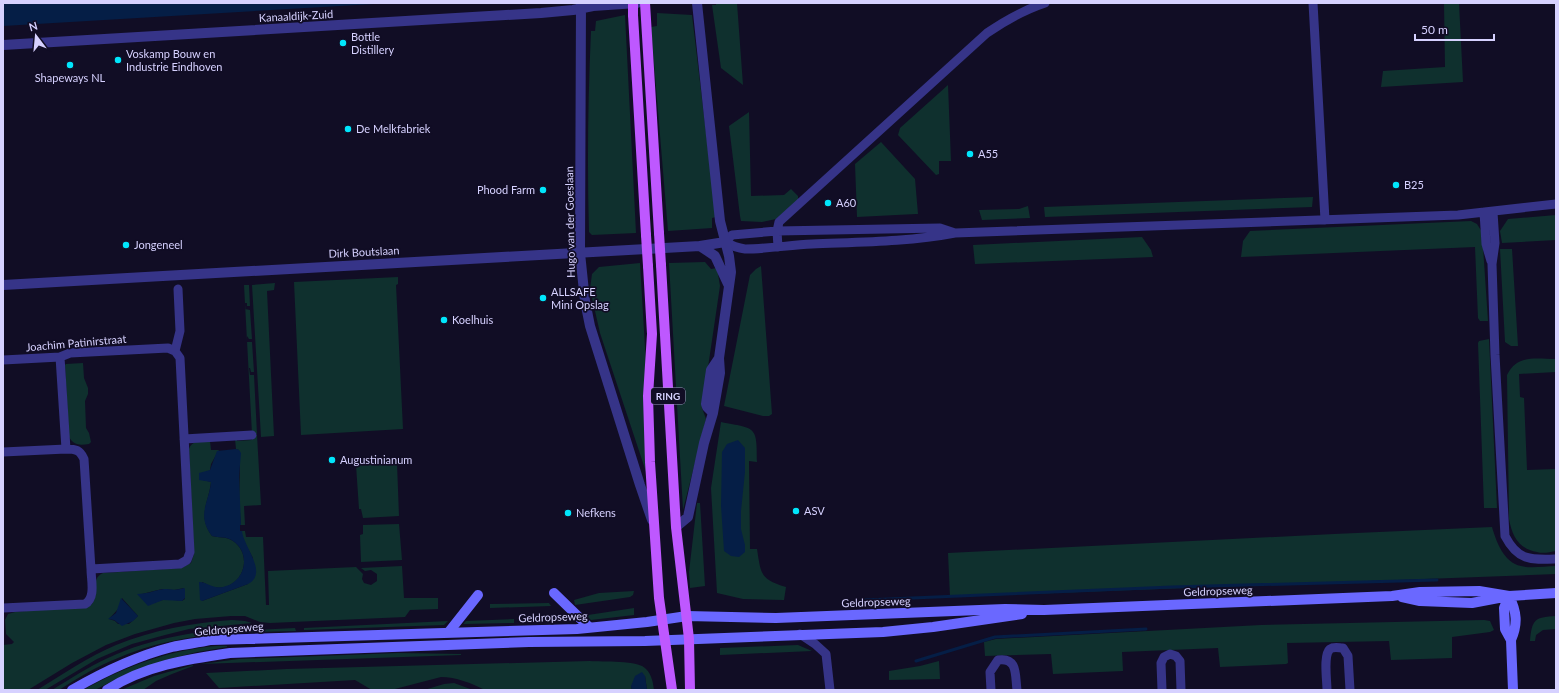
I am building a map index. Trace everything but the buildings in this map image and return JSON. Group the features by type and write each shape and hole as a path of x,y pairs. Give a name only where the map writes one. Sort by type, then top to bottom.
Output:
{"main road":[{"name":"Hugo van der Goeslaan","path":"633,3 652,334 648,396 654,526 661,620"},
{"name":"RING","path":"645,3 660,233 676,527 688,616 690,690"},
{"name":"Geldropseweg","path":"72,690 90,679 133,660 171,648 211,640 590,628 688,616 776,618 1005,609 1044,610 1392,596 1420,600 1472,603 1509,596 1556,592"},
{"path":"554,593 590,628"},
{"path":"448,633 478,595"},
{"path":"1509,596 1515,608 1516,629 1511,640 1513,690"},
{"name":"Geldropseweg","path":"107,690 133,676 183,660 230,653 459,644 664,640 905,630 1006,617 1044,610"},
{"name":"RING","path":"661,620 672,690"}],"street":[{"name":"Kanaaldijk-Zuid","path":"3,45 534,14 573,10 581,5 637,3"},
{"path":"676,527 688,517 704,443 713,413 720,373 719,358 731,272 720,221 697,3"},
{"path":"778,247 777,231 779,222 807,196 987,33 1002,22 1027,9 1045,3"},
{"path":"1313,3 1325,220"},
{"name":"Hugo van der Goeslaan","path":"581,5 580,252 585,301 589,320 654,526"},
{"path":"725,242 732,247 744,249 809,244 923,239 955,233 1325,220 1494,212 1556,204"},
{"path":"1484,212 1486,244 1492,264"},
{"path":"1494,212 1495,243 1492,264 1495,355 1505,536 1509,544 1518,554 1528,559 1556,559"},
{"path":"725,242 732,235 777,231 940,228 955,233"},
{"name":"Dirk Boutslaan","path":"3,285 700,246 725,242"},
{"path":"700,246 715,256 728,286"},
{"path":"90,569 180,564 187,560 190,552 180,358 175,351 180,331 178,289"},
{"name":"Joachim Patinirstraat","path":"3,360 60,357 70,353 168,348 175,351"},
{"path":"60,357 66,449"},
{"path":"184,439 252,435"},
{"path":"3,452 66,449 75,449 81,452 84,459 92,596 85,604 3,608"},
{"path":"800,634 815,644 826,654 830,690"},
{"path":"1327,690 1326,655 1331,648 1335,647 1343,648 1348,656 1350,690"},
{"path":"1162,690 1161,663 1164,657 1170,654 1176,656 1180,660 1181,690"},
{"path":"991,690 990,672 998,660 1005,659 1011,662 1015,668 1016,690"}],"green space":[{"path":"716,3 737,3 743,85 721,68 712,5 716,5"},
{"path":"1444,3 1459,3 1463,82 1381,87 1383,71 1445,67"},
{"path":"657,13 692,15 716,217 712,218 712,228 668,231 651,27 657,26"},
{"path":"625,15 636,233 592,235 589,232 588,182 591,31 595,31 596,21"},
{"path":"948,85 951,161 939,161 939,174 936,175 898,135 900,128"},
{"path":"749,112 751,196 784,195 791,189 798,196 798,200 776,219 762,222 741,221 729,126"},
{"path":"881,142 915,179 918,214 857,217 855,164"},
{"path":"1313,197 1312,207 1045,217 1044,207"},
{"path":"1028,206 1030,218 982,220 979,210 1019,209"},
{"path":"1556,215 1556,240 1502,243 1500,231 1508,219"},
{"path":"1471,221 1477,224 1482,232 1488,321 1480,321 1478,318 1475,247 1241,257 1243,241 1250,231"},
{"path":"1142,237 1151,250 1153,257 975,264 973,245"},
{"path":"1500,249 1512,249 1518,346 1511,346 1505,342"},
{"path":"705,262 711,269 717,268 720,286 702,408 706,419 683,510 669,263"},
{"path":"640,263 650,432 647,475 600,333 590,289 592,274 599,267"},
{"path":"761,266 772,414 769,416 763,416 724,406 750,275"},
{"path":"398,277 398,284 396,285 403,429 301,435 294,282"},
{"path":"275,283 274,290 267,291 274,436 261,437 252,285"},
{"path":"244,285 249,285 250,306 247,306 247,303 245,304"},
{"path":"245,309 250,310 252,339 249,339 247,336 247,341"},
{"path":"1489,339 1497,508 1484,508 1478,343 1479,341"},
{"path":"247,342 252,342 254,372 251,372 249,368 250,375 254,375 257,434 252,434"},
{"path":"1528,359 1556,359 1556,372 1519,374 1520,397 1524,398 1527,470 1556,469 1556,551 1542,553 1525,548 1517,541 1512,531 1509,519 1507,375 1511,368 1516,364"},
{"path":"83,363 84,378 88,388 88,394 85,401 86,428 91,442 89,444 80,445 73,442 69,437 65,365"},
{"path":"721,422 748,428 755,435 757,462 749,461 750,549 757,549 761,570 766,578 786,587 784,600 743,599 717,593 711,488"},
{"path":"257,435 261,505 244,506 245,525 241,525 239,499 239,450 236,449 235,439 237,439 237,441 252,440 252,436"},
{"path":"210,441 211,450 219,450 211,464 210,470 199,479 211,482 205,509 205,522 212,536 230,539 240,548 244,564 242,572 231,585 213,587 202,582 202,601 248,584 253,558 242,538 242,531 245,531 246,537 263,537 266,605 269,605 268,571 356,567 363,574 362,579 364,583 371,585 377,581 377,574 371,570 365,571 361,568 402,566 404,598 438,598 438,609 410,610 405,617 270,623 260,622 245,616 195,619 174,623 135,634 106,645 72,663 28,690 3,690 3,645 12,644 14,642 6,634 5,620 8,614 15,612 91,605 94,601 97,579 103,573 181,568 191,563 194,554 189,449 192,444","holes":["184,588 185,599 182,601 166,599 153,603 142,594 162,589 174,590","122,598 138,616 129,624 118,624 109,619 118,609"]},
{"path":"397,463 399,516 363,518 361,509 359,509 356,465"},
{"path":"697,503 700,503 705,586 690,588 689,572"},
{"path":"399,524 402,560 361,562 360,535 363,534 363,525"},
{"path":"1492,527 1498,545 1510,561 1525,567 1556,566 1556,574 950,597 948,553"},
{"path":"634,591 633,595 630,597 575,605 574,600 599,593"},
{"path":"549,603 551,606 490,608 490,604"},
{"path":"634,608 634,615 591,620 588,617 588,615"},
{"path":"1556,616 1556,629 1543,630 1536,635 1535,641 1530,641 1533,624 1536,621 1543,617"},
{"path":"514,619 514,623 463,624 466,621"},
{"path":"232,620 252,623 189,629 132,644 97,659 45,690 37,690 76,666 116,645 158,631 202,623"},
{"path":"448,621 444,625 304,630 304,628"},
{"path":"1490,621 1494,630 1490,632 1452,637 1452,658 1391,660 1389,641 1287,643 1288,663 1286,664 1220,667 1218,648 1122,652 1123,671 1053,674 1051,654 985,656 984,642 996,639 1261,625"},
{"path":"250,628 255,630 295,628 296,631 228,633 161,643 110,661 88,672 59,690 52,690 79,673 101,662 142,645 195,633"},
{"path":"798,645 812,651 720,655 720,648"},
{"path":"227,646 165,660 118,678 95,690 83,690 139,664 169,654 199,648"},
{"path":"398,653 461,655 201,664 239,659"},
{"path":"590,661 620,662 642,666 650,674 654,690 647,690 645,676 631,686 632,690 485,690 463,681 441,677 391,690 372,690 355,680 219,688 206,673 287,669"},
{"path":"939,661 940,679 889,680 889,671"},
{"path":"193,665 156,681 143,690 121,690 154,676"},
{"path":"454,683 473,690 424,690 444,684"}],"water":[{"path":"3,3 391,3 3,26"},
{"path":"738,440 745,448 741,529 745,552 739,557 731,556 724,551 721,506 722,452 727,444"},
{"path":"236,449 241,453 239,477 240,531 242,531 243,537 256,566 256,573 254,579 248,584 202,601 200,600 199,582 216,587 223,587 237,580 243,567 243,553 239,547 228,538 212,536 207,529 204,515 211,482 199,480 199,473 210,470 217,451"},
{"path":"184,588 185,598 182,601 163,600 148,606 137,594 164,589 176,590"},
{"path":"121,598 138,616 133,621 122,626 114,620 108,619 116,613"},
{"path":"642,672 645,676 647,690 632,690 631,686 635,676"}],"waterway":[{"path":"865,600 1172,587 1437,580"},
{"path":"916,661 995,637 1146,629"}],"place":[{"name":"Bottle Distillery","path":"343,43"},
{"name":"Voskamp Bouw en Industrie Eindhoven","path":"118,60"},
{"name":"Shapeways NL","path":"70,65"},
{"name":"De Melkfabriek","path":"348,129"},
{"name":"A55","path":"970,154"},
{"name":"B25","path":"1396,185"},
{"name":"Phood Farm","path":"543,190"},
{"name":"A60","path":"828,203"},
{"name":"Jongeneel","path":"126,245"},
{"name":"ALLSAFE Mini Opslag","path":"543,298"},
{"name":"Koelhuis","path":"444,320"},
{"name":"Augustinianum","path":"332,460"},
{"name":"ASV","path":"796,511"},
{"name":"Nefkens","path":"568,513"}]}
